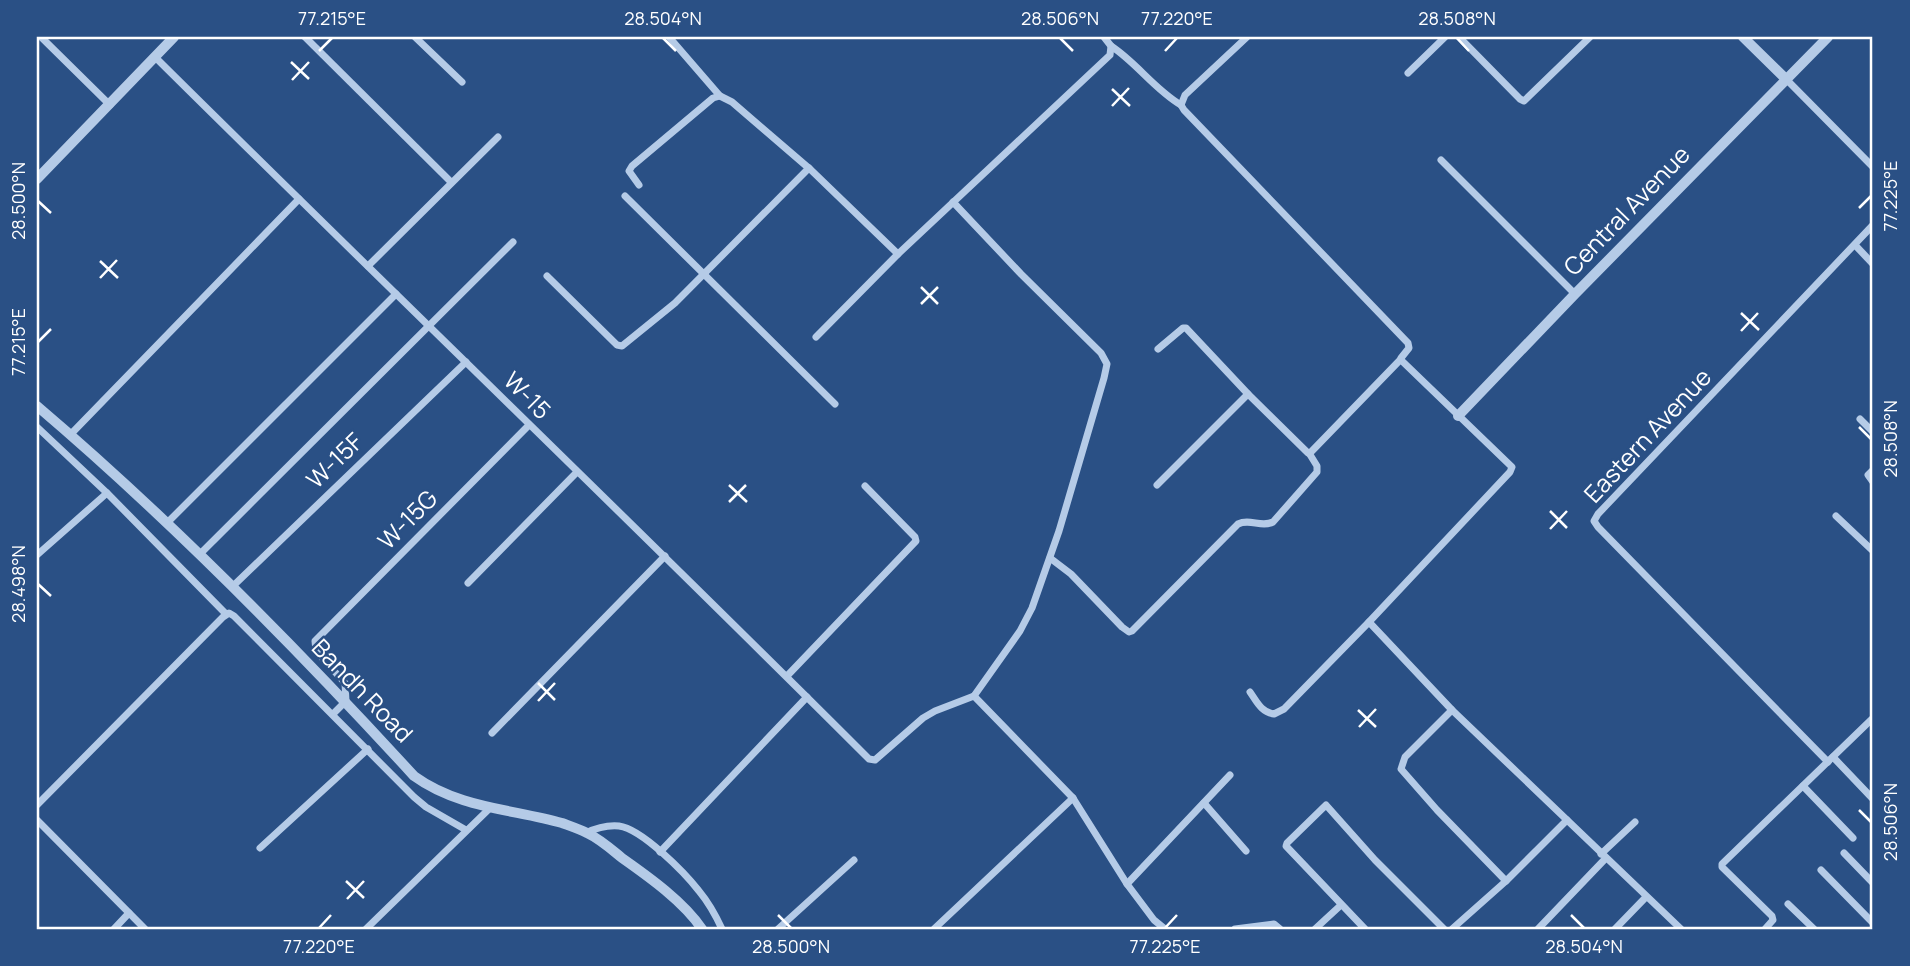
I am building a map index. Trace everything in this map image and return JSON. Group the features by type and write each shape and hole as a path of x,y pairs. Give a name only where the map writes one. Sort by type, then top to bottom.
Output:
{"street":[{"path":"41,37 110,105"},
{"path":"37,179 174,37"},
{"path":"305,37 451,182"},
{"path":"415,37 462,82"},
{"path":"669,37 720,96 732,102 809,169 898,254"},
{"path":"1104,37 1165,96 1181,105 1408,343 1409,348 1401,359 1310,453"},
{"path":"1181,105 1185,95 1247,37"},
{"path":"1408,73 1445,37"},
{"path":"1459,37 1524,101 1590,37"},
{"path":"1743,37 1873,167"},
{"name":"Central Avenue","path":"1458,416 1828,37"},
{"path":"816,337 898,254 1110,55 1111,46"},
{"name":"W-15","path":"155,57 869,759 873,760 923,718 974,696"},
{"path":"639,186 629,171 632,166 713,98 720,96"},
{"path":"368,267 498,137"},
{"path":"1441,160 1575,294"},
{"path":"547,276 617,345 622,346 705,275 809,169"},
{"path":"625,195 835,404"},
{"path":"70,435 299,199"},
{"path":"953,202 1101,353 1107,364 1050,558 1027,619 974,696 1073,797 1127,884 1165,929"},
{"name":"Eastern Avenue","path":"1831,760 1594,521 1873,225"},
{"path":"200,554 513,242"},
{"path":"1855,245 1873,264"},
{"path":"167,523 396,294"},
{"path":"1050,558 1071,574 1129,632 1238,524 1250,521 1265,525 1272,522 1317,472 1310,453 1248,394 1186,328 1158,349"},
{"path":"1250,692 1263,710 1274,715 1278,713 1369,622 1511,470 1510,465 1401,359"},
{"name":"W-15F","path":"232,587 466,362"},
{"path":"1157,485 1248,394"},
{"name":"Bandh Road","path":"37,406 200,554 424,784 489,809 559,823 586,833 643,873 687,911 702,929"},
{"path":"1860,419 1873,432"},
{"name":"W-15G","path":"346,701 345,683 316,651 315,641 529,425"},
{"path":"37,427 107,493 226,614 234,616 414,797 466,830"},
{"path":"1873,470 1868,475 1873,482"},
{"path":"468,583 577,472"},
{"path":"787,676 916,541 864,486"},
{"path":"37,555 107,493"},
{"path":"1836,516 1873,551"},
{"path":"492,733 665,556"},
{"path":"37,805 226,614"},
{"path":"1369,622 1452,710 1681,929"},
{"path":"660,852 807,697"},
{"path":"333,714 346,701"},
{"path":"1452,710 1405,757 1401,769 1412,784 1506,881"},
{"path":"1765,929 1773,920 1772,916 1721,865 1873,718"},
{"path":"260,848 368,749"},
{"path":"1831,760 1873,799"},
{"path":"1127,884 1230,775"},
{"path":"1803,786 1853,838"},
{"path":"934,929 1073,797"},
{"path":"1204,803 1246,851"},
{"path":"1365,929 1286,846 1326,805 1444,929"},
{"path":"366,929 489,809"},
{"path":"37,820 145,929"},
{"path":"1452,929 1506,881 1567,820"},
{"path":"1538,929 1634,822"},
{"path":"586,833 597,828 620,826 637,833 698,890 722,929"},
{"path":"1844,853 1873,883"},
{"path":"778,929 854,860"},
{"path":"1821,870 1873,923"},
{"path":"1615,929 1646,897"},
{"path":"1788,904 1814,929"},
{"path":"1315,929 1341,905"},
{"path":"114,929 129,913"},
{"path":"1235,929 1274,924 1280,929"}]}
